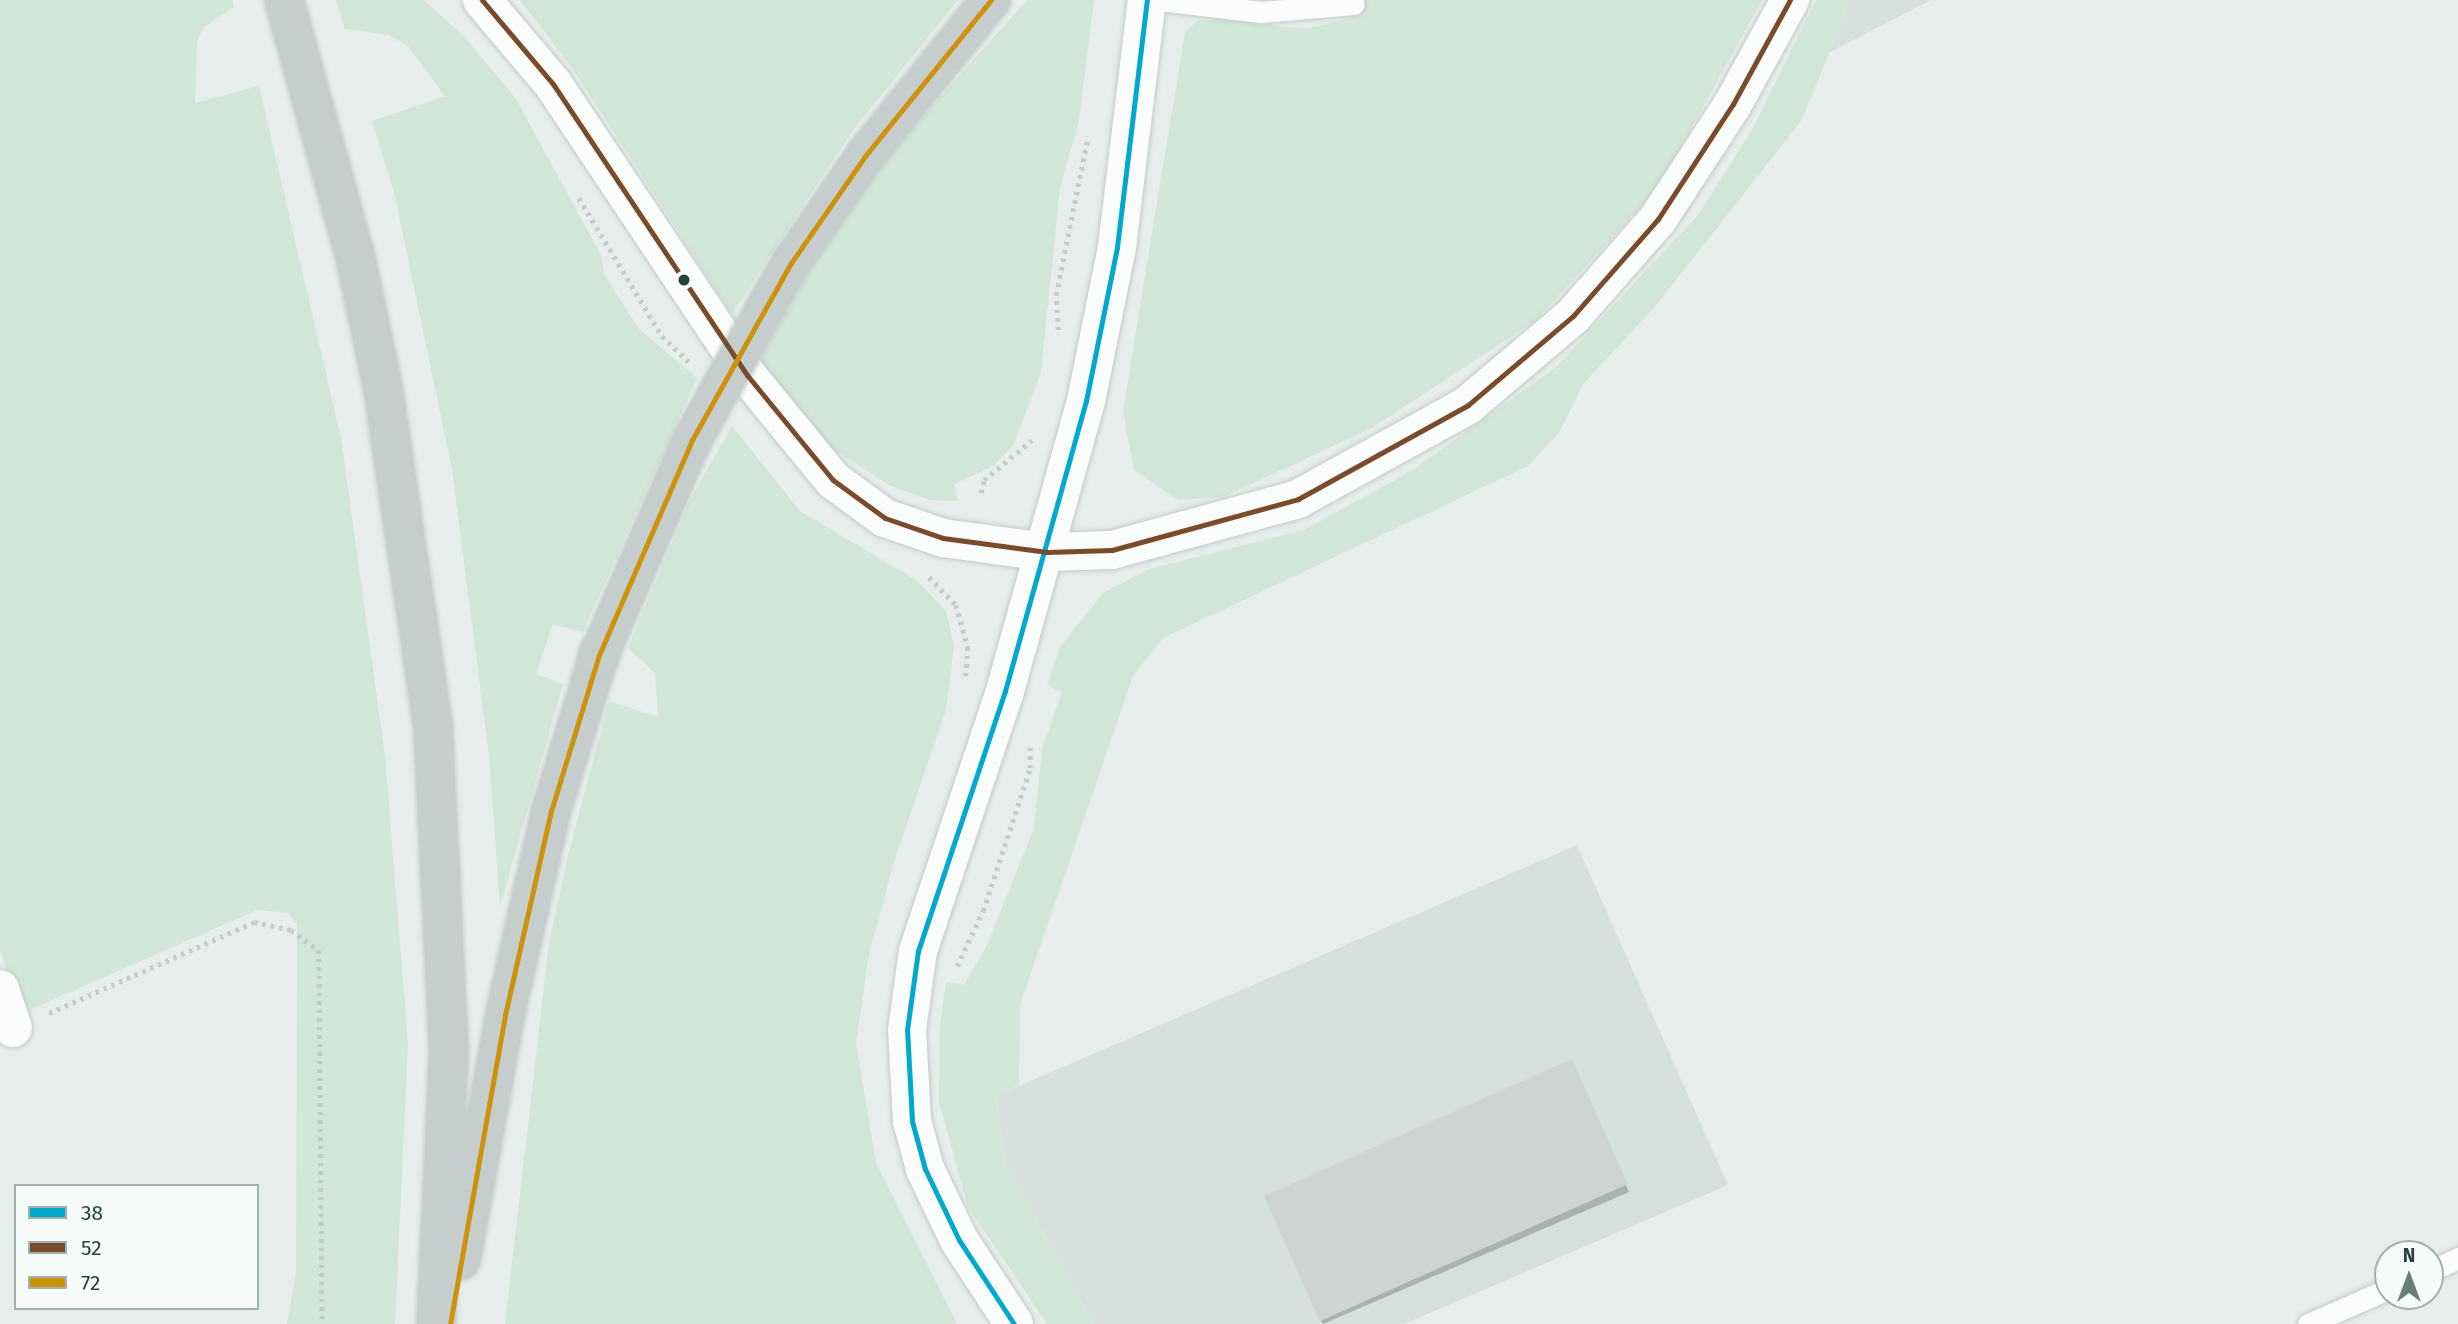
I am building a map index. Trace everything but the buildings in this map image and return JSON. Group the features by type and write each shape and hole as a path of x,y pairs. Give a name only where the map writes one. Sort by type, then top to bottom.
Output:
{"highway":[{"path":"450,1324 505,1015 551,811 599,655 692,440 791,263 865,156 990,0"},
{"path":"288,13 383,388 433,727 449,1049 436,1324"}],"street":[{"path":"482,0 545,73 747,375 833,480 885,518 931,534 1047,552 1112,550 1298,499 1468,405 1573,316 1658,219 1733,104 1790,0"},
{"path":"1014,1324 959,1240 925,1169 912,1121 906,1030 918,951 1047,552 1117,247 1147,0"},
{"path":"0,989 13,1028"}],"lane":[{"path":"1159,0 1261,12 1354,4"},
{"path":"2308,1324 2374,1295"}],"path":[{"path":"1056,340 1056,295 1092,124"},
{"path":"576,193 662,336 692,365"},
{"path":"981,493 984,480 1013,462 1035,433"},
{"path":"925,573 951,597 964,628 961,691"},
{"path":"13,1028 254,922 291,930 319,950 322,1324"}],"shaded area":[{"path":"1851,0 1931,0 1826,54"},
{"path":"1577,845 1728,1185 1404,1324 1094,1324 1006,1165 996,1096"}],"green space":[{"path":"0,0 232,0 234,7 204,27 197,41 195,103 259,86 341,438 385,756 408,1044 395,1324 287,1324 296,1271 297,924 289,913 257,910 20,1014 0,950"},
{"path":"336,0 423,0 463,35 516,99 602,257 604,274 639,329 697,378 583,632 553,624 536,674 563,684 500,907 489,756 452,469 394,192 372,121 445,96 408,46 389,35 345,29"},
{"path":"520,0 958,0 853,130 732,314 570,65"},
{"path":"1027,0 1094,0 1079,120 1060,188 1041,372 1013,446 993,466 954,484 958,501 929,500 887,484 827,445 759,362 818,256 889,155"},
{"path":"1351,0 1762,0 1658,188 1535,321 1372,428 1223,497 1178,500 1134,470 1123,411 1185,32 1197,21 1215,19 1306,29 1353,17"},
{"path":"1816,0 1851,0 1801,121 1654,308 1583,384 1560,431 1528,466 1163,638 1133,676 1020,1005 1019,1085 996,1097 1006,1165 1094,1324 1047,1324 968,1207 939,1102 940,1024 946,982 964,985 987,945 1034,828 1042,749 1062,692 1047,686 1060,647 1103,593 1149,569 1304,530 1411,471 1555,368 1698,215 1752,130"},
{"path":"732,426 800,511 916,580 946,611 954,646 946,710 893,865 869,954 856,1043 876,1163 957,1324 505,1324 549,943 568,855 609,701 658,717 655,673 628,648 690,500"}],"transit line":[{"name":"52","path":"482,0 553,84 747,375 833,480 885,518 943,538 1047,552 1112,550 1298,499 1468,405 1573,316 1658,219 1733,104 1790,0"},
{"name":"72","path":"450,1324 505,1015 551,811 599,655 692,440 791,263 865,156 991,0"},
{"name":"38","path":"1014,1324 959,1240 925,1169 912,1121 907,1030 918,951 1005,691 1086,401 1117,247 1147,0"}]}
